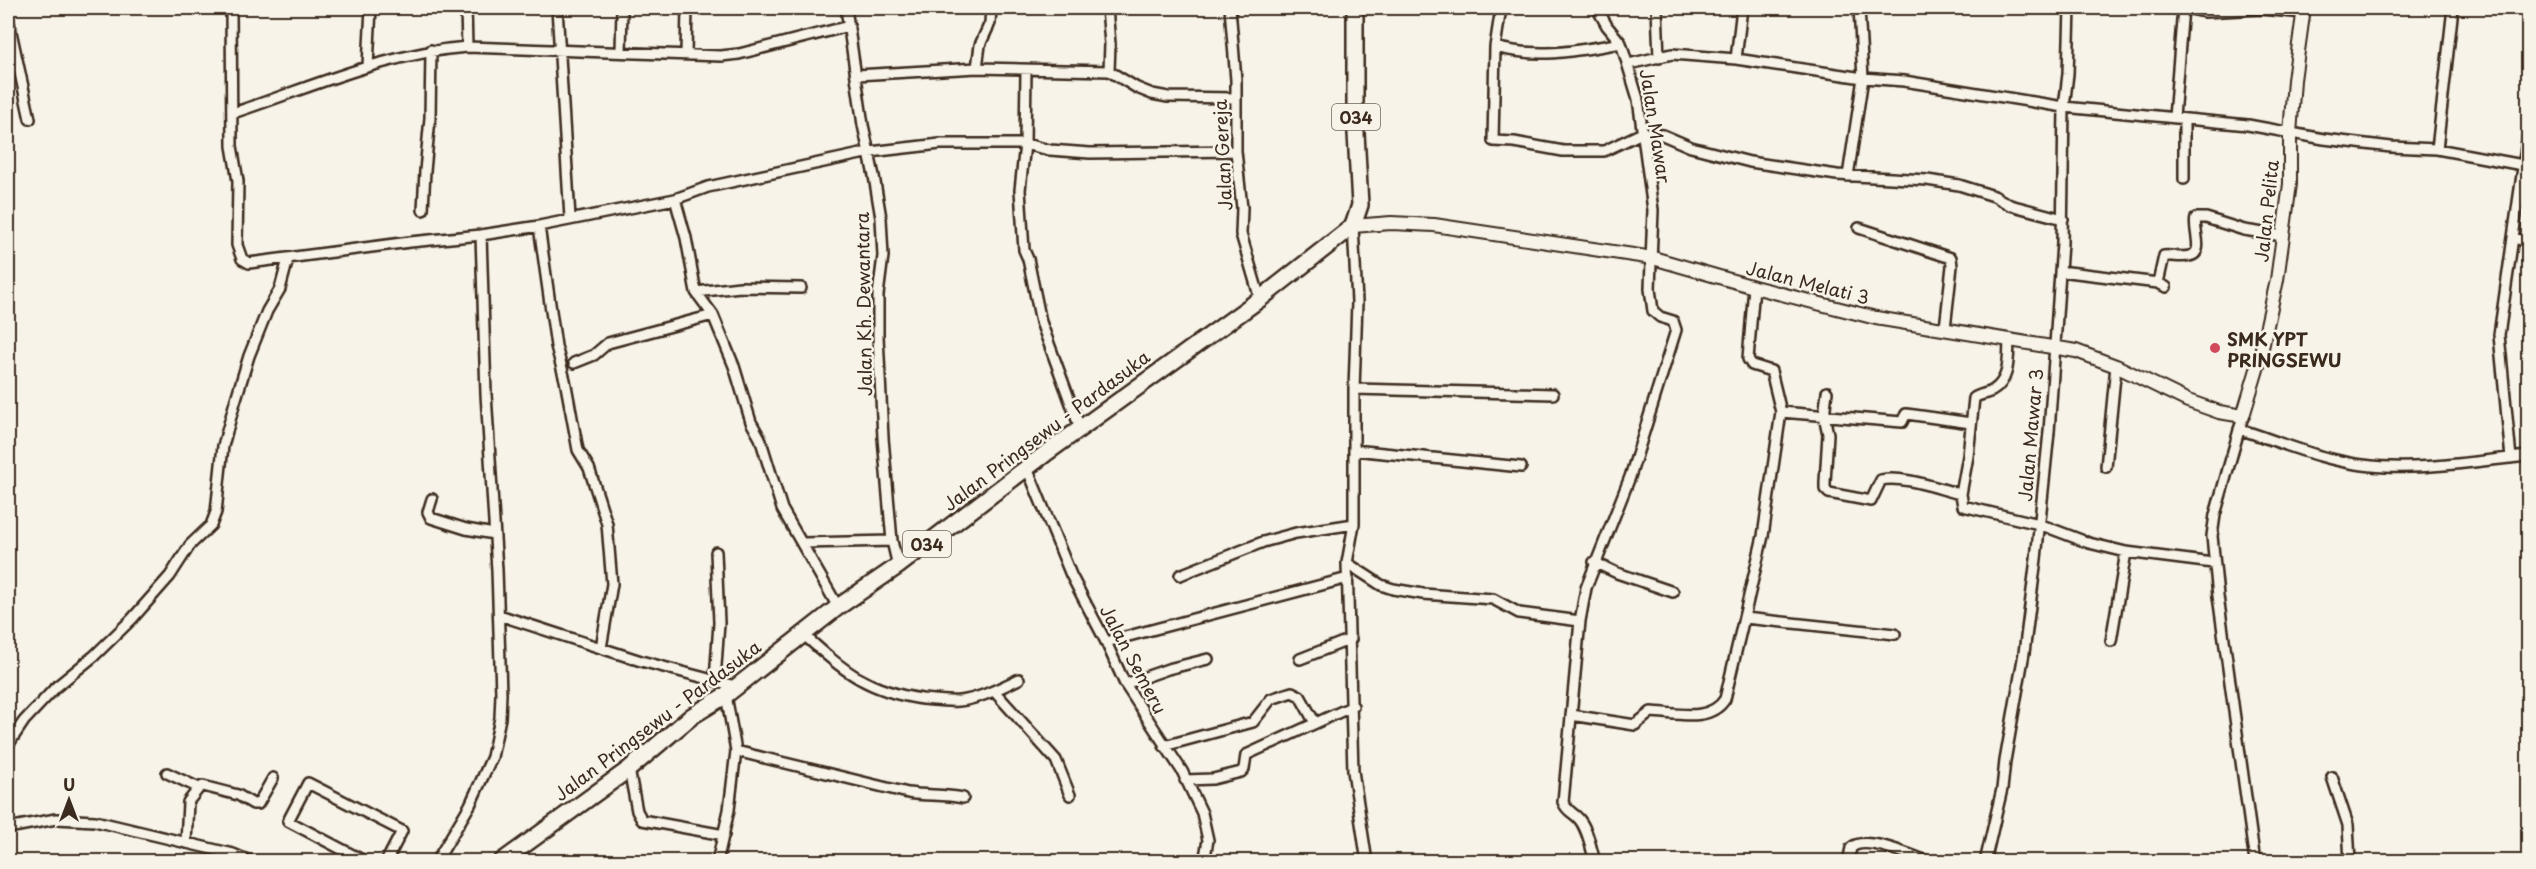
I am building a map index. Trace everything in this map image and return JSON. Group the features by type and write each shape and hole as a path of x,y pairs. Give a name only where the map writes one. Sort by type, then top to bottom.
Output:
{"main road":[{"name":"034","path":"1353,226 1360,206 1355,115 1355,8"},
{"name":"Jalan Pringsewu - Pardasuka","path":"501,861 629,769 684,723 804,635 838,607 898,566 1080,428 1260,299 1353,226"}],"street":[{"path":"231,8 232,146 238,181 237,246 242,259 249,263 538,226 675,199 708,187 870,152 940,144 1025,144 1050,150 1090,153 1236,151"},
{"path":"368,66 371,8"},
{"path":"466,8 466,47"},
{"path":"557,8 570,218"},
{"path":"621,52 622,8"},
{"path":"686,54 687,8"},
{"name":"Jalan Kh. Dewantara","path":"846,8 882,238 878,336 885,475 892,541 898,566"},
{"path":"977,68 980,45 990,23 991,8"},
{"path":"1107,8 1110,44 1109,71"},
{"name":"Jalan Gereja","path":"1230,8 1236,80 1236,151 1242,208 1241,234 1260,299"},
{"path":"1501,8 1495,47 1492,141 1514,142 1563,151 1604,151 1642,133 1664,135 1691,147 1750,162 1848,176 1928,180 1959,185 1994,196 2019,208 2063,219"},
{"name":"Jalan Mawar","path":"1594,562 1630,477 1676,330 1673,321 1660,317 1653,311 1650,290 1653,210 1638,99 1621,43 1607,26 1597,8"},
{"path":"1657,8 1659,58"},
{"path":"1736,59 1742,8"},
{"path":"1848,176 1863,78 1859,8"},
{"name":"Jalan Mawar 3","path":"1985,861 1997,819 2023,664 2037,559 2049,432 2060,271 2064,107 2068,74 2070,8"},
{"path":"2184,179 2179,118 2184,8 2204,12 2260,9 2304,10"},
{"path":"2437,149 2453,8"},
{"name":"Jalan Pelita","path":"2243,416 2277,280 2290,184 2290,134 2294,80 2304,10"},
{"path":"8,18 30,119"},
{"path":"232,113 368,66 431,50 466,47 697,56 739,54 849,26"},
{"path":"1495,47 1547,55 1621,43"},
{"path":"423,210 424,171 430,118 431,50"},
{"path":"1629,64 1672,54 1736,59 1863,78 1905,81 2064,107 2248,125 2290,134 2391,147 2437,149 2526,165"},
{"path":"857,75 977,68 1109,71 1127,83 1152,94 1168,97 1235,98"},
{"path":"1026,70 1025,144 1020,190 1024,250 1028,259 1041,322 1080,428"},
{"path":"2511,458 2499,335 2529,133"},
{"path":"675,199 696,292 713,315 734,366 782,509 838,607"},
{"path":"2060,271 2162,285 2164,256 2189,256 2199,248 2194,220 2199,217 2244,230 2283,236"},
{"name":"Jalan Melati 3","path":"1353,226 1391,223 1434,225 1653,258 1876,318 2076,351 2116,366 2188,400 2219,412 2243,416"},
{"path":"538,226 556,346 578,450 589,468 607,524 612,585 601,648"},
{"path":"1353,226 1357,302 1354,389 1354,524 1347,563 1353,706 1353,771 1366,861"},
{"path":"1859,228 1951,258 1945,328"},
{"path":"436,861 470,805 492,757 500,718 499,615 481,235"},
{"path":"2514,238 2529,242"},
{"path":"8,745 24,721 56,687 94,656 132,619 170,576 190,545 211,525 216,512 224,446 235,402 249,356 267,311 280,289 288,259"},
{"path":"696,292 740,287 801,288"},
{"path":"1571,715 1629,725 1640,723 1651,711 1701,715 1720,707 1725,699 1763,536 1781,412 1771,371 1752,366 1748,359 1754,287"},
{"path":"574,363 594,355 608,343 713,315"},
{"path":"2009,339 2007,372 2002,382 1992,391 1974,398 1961,494 1963,506 2039,524 2089,543 2126,552 2213,563"},
{"path":"2106,467 2116,366"},
{"path":"1354,389 1553,394"},
{"path":"1827,392 1824,416 1828,434 1825,489 1829,493 1871,501 1881,480 1887,479 1917,483 1961,494"},
{"path":"1781,412 1902,422 1906,414 1971,423"},
{"path":"2243,416 2215,515 2212,536 2213,563 2255,861"},
{"path":"2239,429 2330,459 2366,466 2423,467 2529,456"},
{"path":"1354,450 1521,467"},
{"name":"Jalan Semeru","path":"1027,468 1071,575 1125,684 1182,771 1202,813 1208,840 1204,861"},
{"path":"432,499 428,512 431,518 466,530 494,534"},
{"path":"1180,574 1263,542 1296,533 1354,524"},
{"path":"802,543 892,541"},
{"path":"715,680 718,622 716,552"},
{"path":"2111,641 2126,552"},
{"path":"1594,861 1590,843 1579,819 1566,810 1563,802 1580,621 1586,588 1594,562 1617,573 1673,592"},
{"path":"1347,563 1381,585 1393,589 1423,594 1493,599 1520,613 1580,621"},
{"path":"1106,642 1348,578"},
{"path":"499,615 601,648 715,680 730,690 736,751 733,783 717,861"},
{"path":"1745,618 1895,634"},
{"path":"804,635 840,668 866,684 901,696 960,701 994,691 1019,679"},
{"path":"1300,659 1351,639"},
{"path":"1125,684 1168,669 1208,659"},
{"path":"994,691 1056,759 1070,795"},
{"path":"1164,746 1253,722 1271,699 1292,692 1300,696 1315,723"},
{"path":"1185,780 1213,779 1241,772 1244,769 1246,755 1353,706"},
{"path":"736,751 908,793 928,796 943,794 963,798"},
{"path":"629,769 637,811 642,820 724,835"},
{"path":"167,773 199,788"},
{"path":"2332,777 2348,825 2350,861"},
{"path":"186,843 189,802 199,788 204,786 216,788 258,804 273,778"},
{"path":"366,861 288,821 308,783 402,831 386,861"},
{"path":"8,828 73,818 95,821 252,861"},
{"path":"1848,861 1851,848 1858,843 1892,848 1929,861"}],"place":[{"name":"SMK YPT PRINGSEWU","path":"2215,348"}]}
